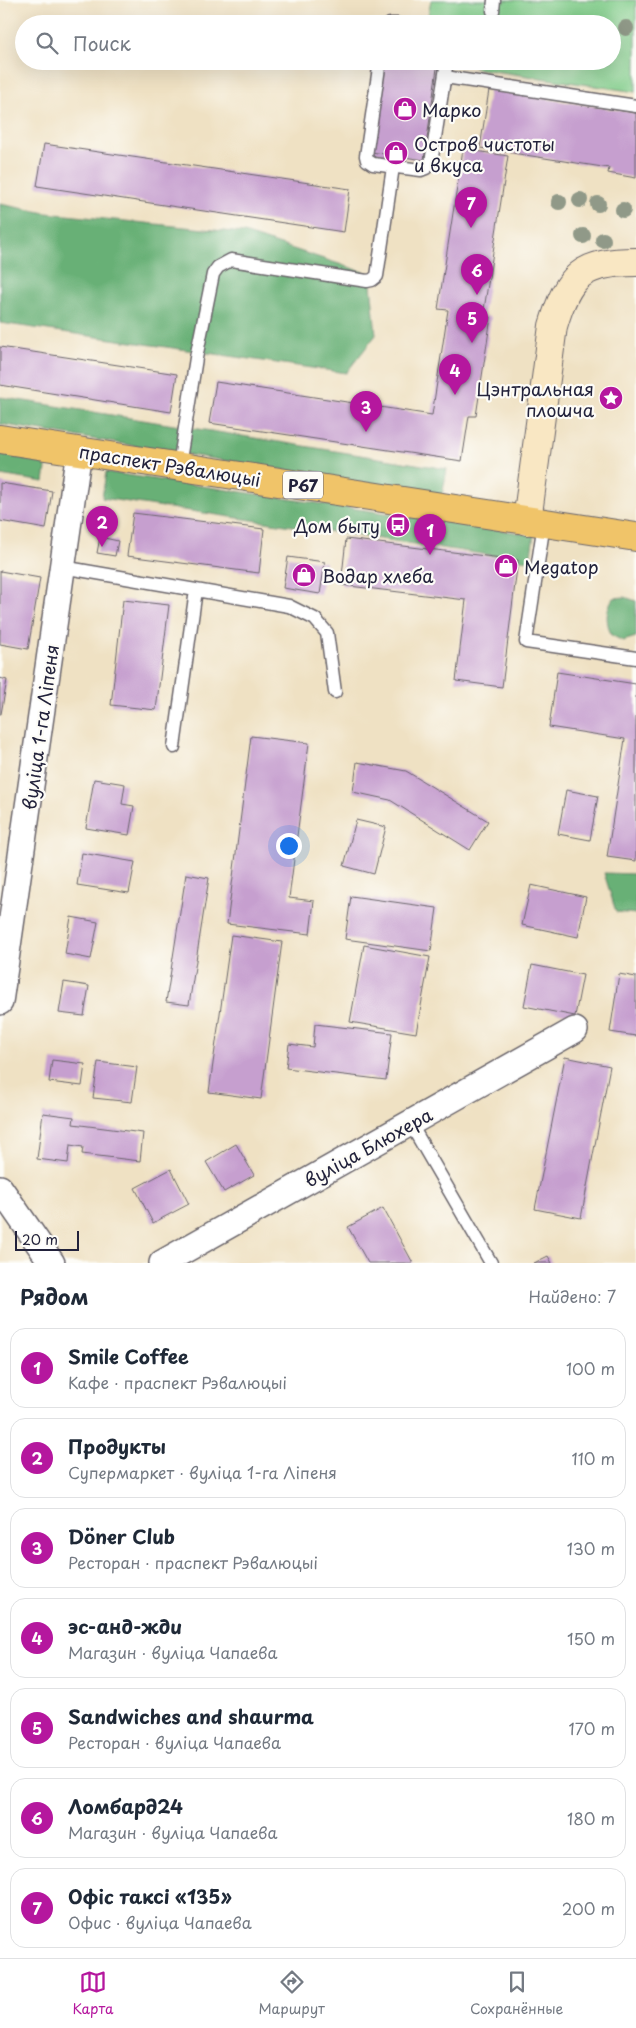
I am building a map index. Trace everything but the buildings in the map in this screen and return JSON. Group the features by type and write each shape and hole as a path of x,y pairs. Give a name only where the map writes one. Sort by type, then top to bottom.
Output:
{"main road":[{"path":"536,522 553,326 561,301 575,280 590,267 610,262 636,262"},
{"name":"праспект Рэвалюцыі","path":"0,439 636,537"}],"street":[{"name":"вуліца 1-га Ліпеня","path":"0,1002 79,451"},
{"name":"вуліца Блюхера","path":"162,1263 575,1030"},
{"path":"0,1188 52,1263"}],"lane":[{"path":"379,70 366,156 367,160 373,164 393,168 421,170 431,163 446,70"},
{"path":"445,77 636,106"},
{"path":"179,466 200,340 213,274 218,267 231,260 367,281 372,280 377,276 393,168"},
{"path":"536,522 526,642 636,658"},
{"path":"62,567 289,606 314,619 327,633 335,692"},
{"path":"174,747 196,590"},
{"path":"410,1123 490,1263"}],"green space":[{"path":"431,0 636,0 636,92 488,70 621,70 621,15 428,15"},
{"path":"0,204 46,213 244,233 370,274 376,335 346,373 0,323"},
{"path":"0,397 447,469 442,496 0,424"},
{"path":"0,453 47,461 44,482 0,475"},
{"path":"106,472 534,535 530,561 102,498"},
{"path":"625,597 636,601 636,637 623,641 611,635 607,616 613,598"},
{"path":"604,873 636,874 636,914 616,912"}],"place":[{"name":"Марко","path":"405,109"},
{"name":"Остров чистоты и вкуса","path":"396,153"},
{"name":"Офіс таксі «135»","path":"471,228"},
{"name":"Ломбард24","path":"477,295"},
{"name":"Sandwiches and shaurma","path":"472,343"},
{"name":"эс-анд-жди","path":"455,395"},
{"name":"Цэнтральная плошча","path":"611,398"},
{"name":"Döner Club","path":"366,432"},
{"name":"Дом быту","path":"398,525"},
{"name":"Продукты","path":"102,547"},
{"name":"Smile Coffee","path":"430,555"},
{"name":"Megatop","path":"506,566"},
{"name":"Водар хлеба","path":"304,575"}]}
